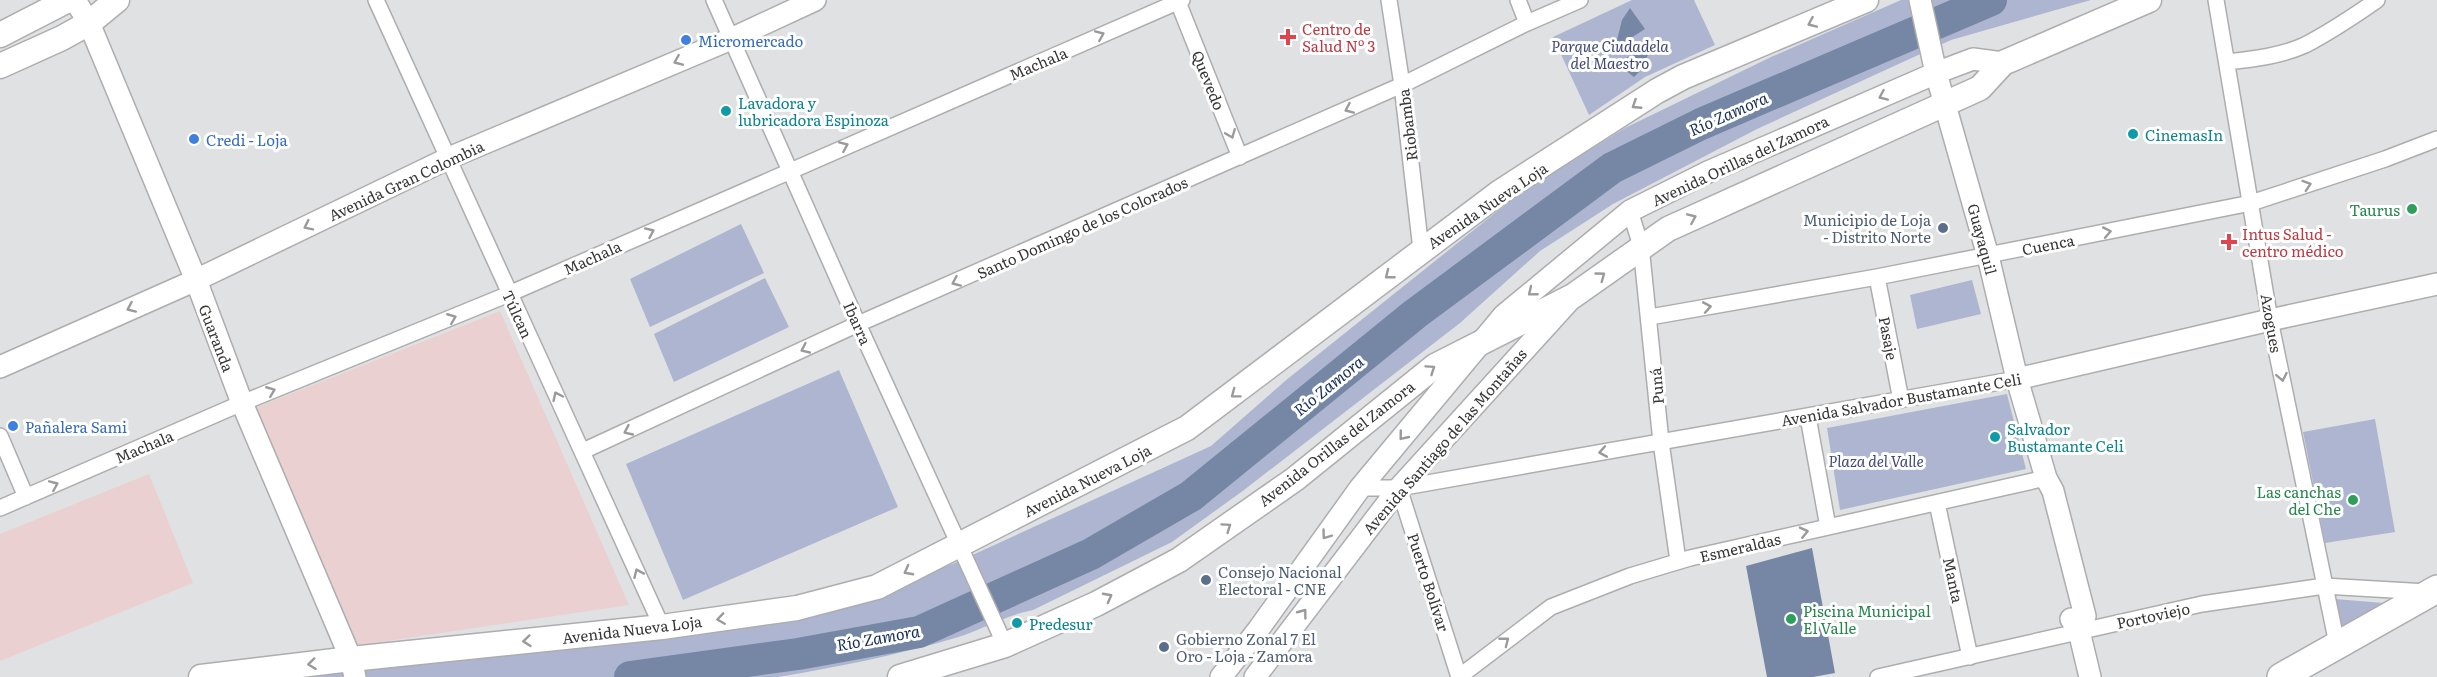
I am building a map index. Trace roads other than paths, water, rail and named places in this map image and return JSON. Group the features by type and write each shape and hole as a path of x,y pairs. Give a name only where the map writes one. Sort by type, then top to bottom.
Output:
{"highway":[{"path":"2297,673 2337,644 2434,591"}],"main road":[{"path":"0,35 68,0"},
{"name":"Guaranda","path":"75,0 88,23 196,280 242,404 353,668"},
{"path":"0,66 62,38 88,23 117,0"},
{"name":"Avenida Gran Colombia","path":"0,367 196,280 449,158 732,39 816,0"},
{"name":"Avenida Nueva Loja","path":"201,677 353,668 798,608 877,587 964,552 1187,428 1306,341 1421,250 1500,192 1657,91 1683,77 1866,0"},
{"name":"Guayaquil","path":"1920,0 1936,73 1988,255 2017,379 2046,478 2042,494 2071,619 2079,631 2090,677"},
{"name":"Avenida Orillas del Zamora","path":"900,677 1002,637 1096,604 1179,560 1295,479 1435,366 1573,296 1668,229 1980,88 2003,63 2149,0"},
{"name":"Avenida Orillas del Zamora","path":"1480,342 1503,315 1630,212 1708,172 1936,73 1973,59 2003,63"},
{"name":"Avenida Salvador Bustamante Celi","path":"2017,379 2437,284"},
{"name":"Avenida Santiago de las Montañas","path":"1255,677 1399,488 1573,296"},
{"name":"Avenida Santiago de las Montañas","path":"1221,677 1258,630 1360,488 1480,342"}],"street":[{"name":"Túlcan","path":"376,0 662,627"},
{"name":"Ibarra","path":"714,0 858,324 1002,637"},
{"name":"Riobamba","path":"1389,0 1402,86 1421,250"},
{"path":"1518,0 1527,23"},
{"name":"Santo Domingo de los Colorados","path":"583,451 858,324 1402,86 1527,23 1580,0"},
{"name":"Azogues","path":"2216,0 2270,320 2337,644"},
{"path":"2227,62 2263,58 2303,45 2377,0"},
{"name":"Quevedo","path":"1180,1 1240,157"},
{"name":"Machala","path":"0,508 242,404 509,294 1180,1"},
{"name":"Cuenca","path":"1650,317 1877,277 2251,203 2385,159 2437,139"},
{"name":"Puná","path":"1630,212 1641,246 1661,442 1678,561"},
{"name":"Pasaje","path":"1877,277 1901,400"},
{"name":"Avenida Salvador Bustamante Celi","path":"1360,488 1399,488 2017,379"},
{"path":"1808,417 1828,527"},
{"path":"0,436 26,497"},
{"name":"Esmeraldas","path":"1459,677 1551,607 1630,576 1678,561 2046,478"},
{"name":"Puerto Bolívar","path":"1399,488 1459,677"},
{"name":"Manta","path":"1937,503 1970,657"},
{"name":"Portoviejo","path":"1878,677 2202,604 2324,586 2434,591"}],"waterway":[{"name":"Río Zamora","path":"630,677 798,654 919,632 1091,554 1191,496 1415,314 1612,168 1701,124 1991,0"}],"place":[{"name":"Centro de Salud Nº 3","path":"1288,37"},
{"name":"Micromercado","path":"686,40"},
{"name":"Lavadora y lubricadora Espinoza","path":"726,111"},
{"name":"CinemasIn","path":"2133,134"},
{"name":"Credi - Loja","path":"194,139"},
{"name":"Taurus","path":"2412,209"},
{"name":"Municipio de Loja - Distrito Norte","path":"1943,228"},
{"name":"Intus Salud - centro médico","path":"2229,242"},
{"name":"Pañalera Sami","path":"13,426"},
{"name":"Salvador Bustamante Celi","path":"1995,437"},
{"name":"Las canchas del Che","path":"2353,500"},
{"name":"Consejo Nacional Electoral - CNE","path":"1206,580"},
{"name":"Piscina Municipal El Valle","path":"1791,619"},
{"name":"Predesur","path":"1017,623"},
{"name":"Gobierno Zonal 7 El Oro - Loja - Zamora","path":"1164,647"}],"park label":[{"name":"Parque Ciudadela del Maestro","path":"1610,54"},
{"name":"Plaza del Valle","path":"1876,460"}]}
